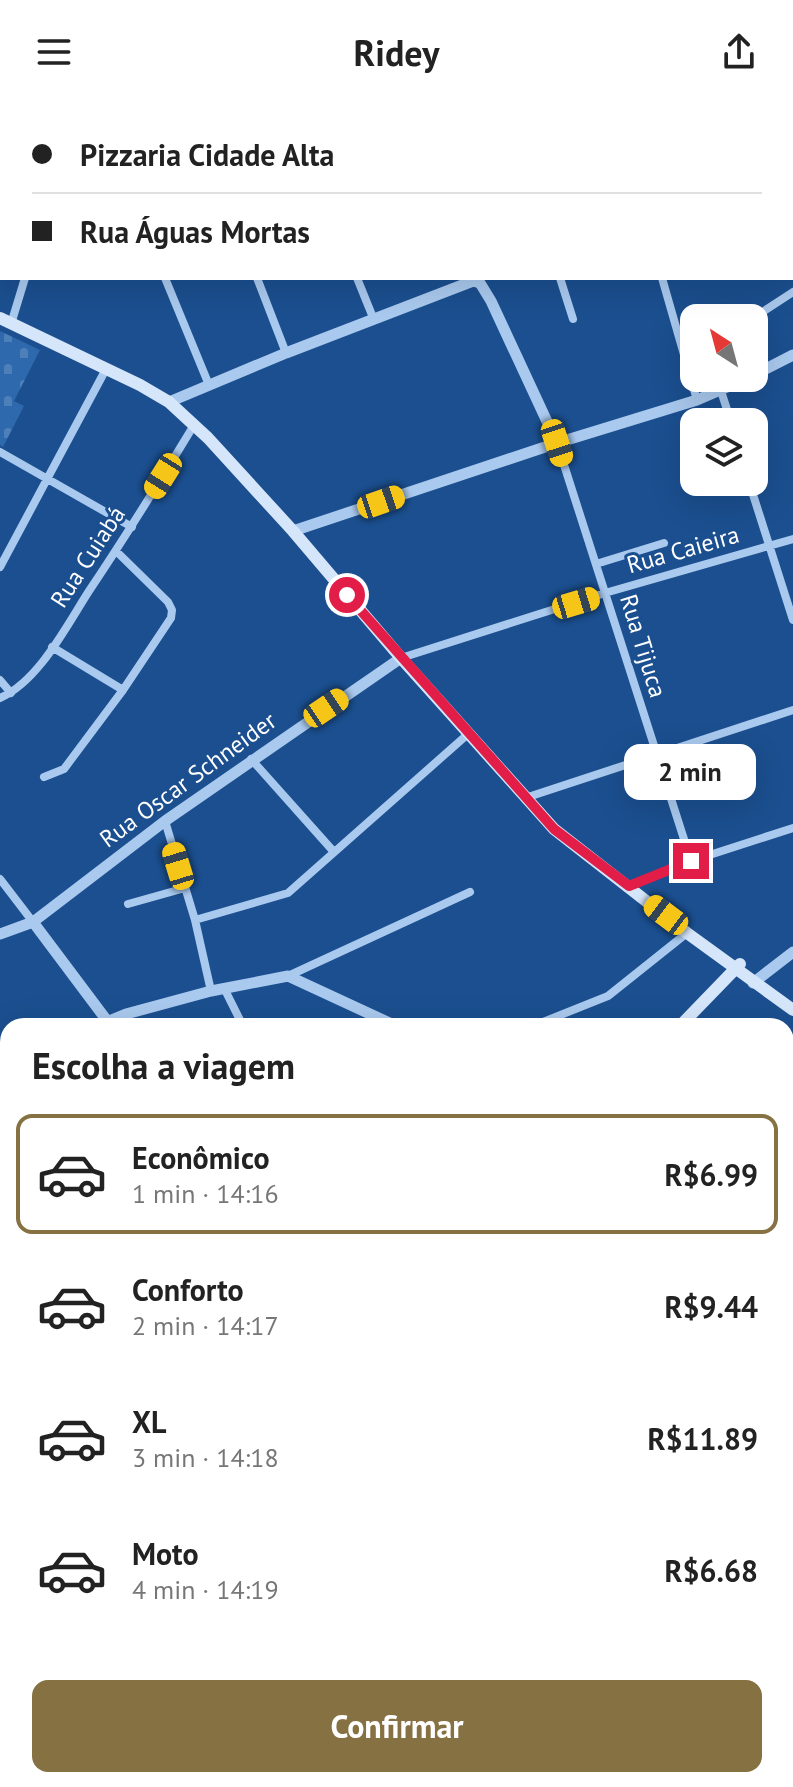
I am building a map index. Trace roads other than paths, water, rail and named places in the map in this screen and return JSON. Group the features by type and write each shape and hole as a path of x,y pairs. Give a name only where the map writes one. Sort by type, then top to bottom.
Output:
{"main road":[{"path":"6,321 169,402 293,531 525,798 575,847 793,1010"},
{"path":"666,915 688,926 738,967"},
{"path":"688,1018 738,967"},
{"path":"756,980 793,1000"}],"street":[{"path":"6,321 24,280"},
{"path":"166,280 209,385"},
{"path":"258,280 286,353"},
{"path":"358,280 374,320"},
{"path":"561,280 573,319"},
{"path":"663,280 697,400"},
{"path":"169,402 374,320 458,282 473,281 480,283 557,443"},
{"path":"768,308 793,292"},
{"path":"768,368 793,355"},
{"path":"0,567 106,369"},
{"path":"293,531 718,392"},
{"name":"Rua Cuiabá","path":"0,698 11,693 43,661 132,527 194,425"},
{"name":"Rua Tijuca","path":"557,443 691,861"},
{"path":"0,452 132,527"},
{"path":"753,496 793,620"},
{"name":"Rua Caieira","path":"401,658 605,593 793,539"},
{"path":"596,564 664,543"},
{"path":"44,777 64,769 123,690 171,618 172,610 168,602 116,551"},
{"path":"52,647 123,690"},
{"name":"Rua Oscar Schneider","path":"0,934 33,922 251,759 401,658"},
{"path":"0,680 11,693"},
{"path":"525,798 793,710"},
{"path":"195,920 288,893 468,734"},
{"path":"251,759 334,852"},
{"path":"165,821 195,920 211,991"},
{"path":"629,886 691,861 793,828"},
{"path":"0,879 102,1018"},
{"path":"128,904 185,888"},
{"path":"118,1018 211,991 288,976 470,892"},
{"path":"553,1018 608,996 687,933"},
{"path":"756,980 793,952"},
{"path":"288,976 379,1018"},
{"path":"224,988 239,1018"}]}
